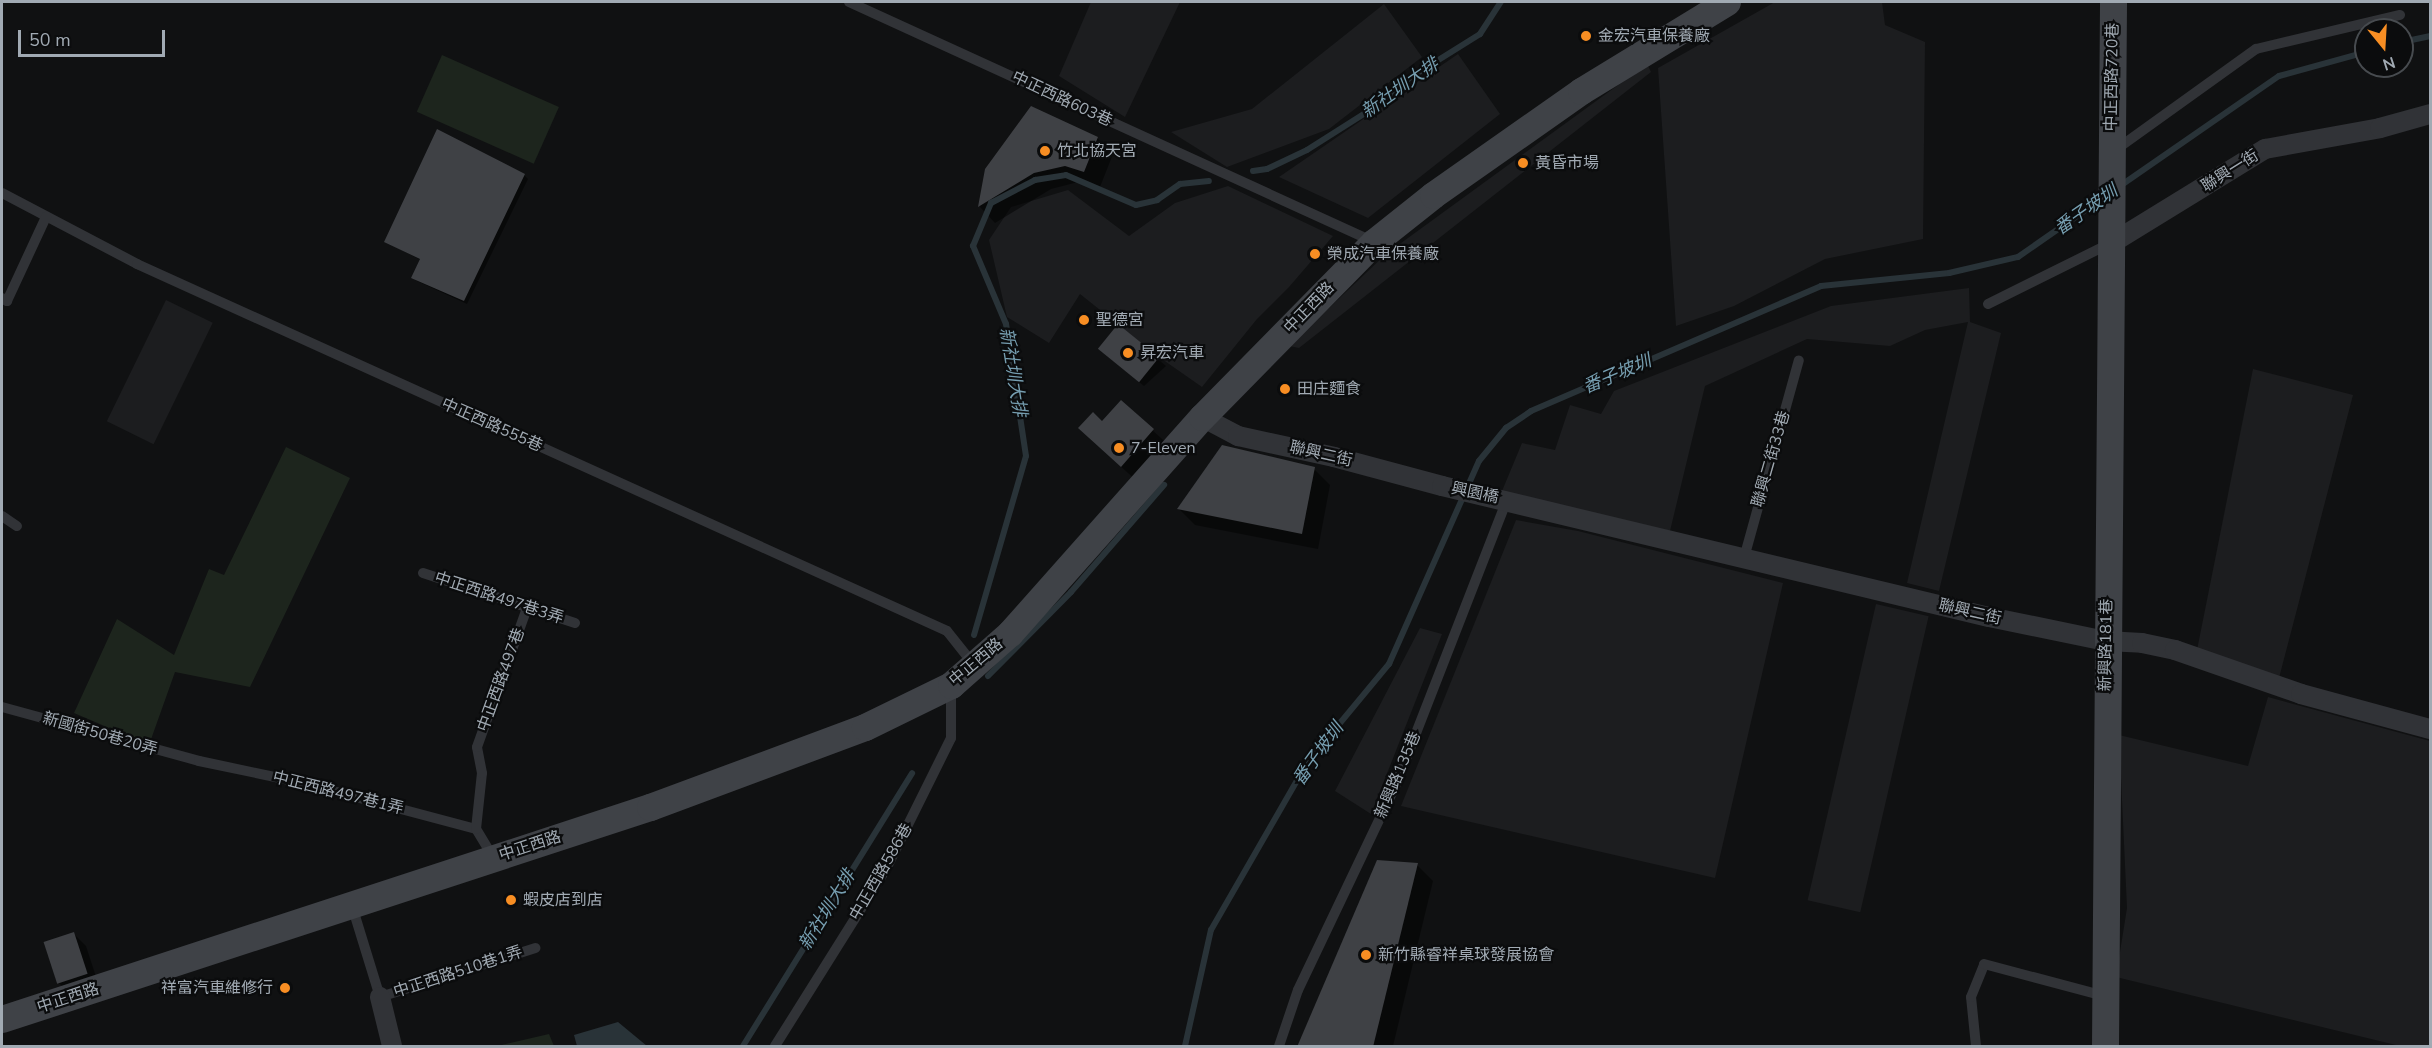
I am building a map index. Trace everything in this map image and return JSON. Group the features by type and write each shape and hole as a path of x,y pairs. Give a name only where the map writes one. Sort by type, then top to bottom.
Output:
{"main road":[{"name":"中正西路","path":"2,1019 650,807 865,727 951,685 975,666 1040,602 1202,417 1374,242 1433,195 1581,91 1727,2"},
{"name":"中正西路720巷","path":"2112,243 2113,2"},
{"name":"新興路181巷","path":"2105,1047 2106,641 2112,243"}],"street":[{"name":"聯興一街","path":"2112,243 2265,149 2380,128 2430,114"},
{"name":"聯興二街","path":"1202,417 1238,436 1334,456 1442,486"},
{"name":"興園橋","path":"1442,486 1507,500"},
{"name":"聯興二街","path":"1507,500 1989,617 2106,641 2142,643 2175,650 2301,693 2430,729"},
{"path":"380,997 393,1047"}],"lane":[{"name":"中正西路603巷","path":"849,2 1374,242"},
{"path":"2111,153 2256,49 2400,15"},
{"name":"中正西路555巷","path":"2,193 137,264 947,631 975,666"},
{"path":"2,298 8,301 46,217"},
{"path":"1988,304 2112,243"},
{"name":"聯興二街33巷","path":"1744,558 1799,360"},
{"name":"新興路135巷","path":"1279,1047 1298,990 1395,787 1507,500"},
{"path":"2,516 17,526"},
{"name":"中正西路497巷3弄","path":"423,573 575,623"},
{"name":"中正西路497巷","path":"476,829 482,773 477,747 528,606"},
{"name":"中正西路586巷","path":"775,1047 886,869 951,738 951,685"},
{"name":"新國街50巷20弄","path":"2,707 199,761"},
{"name":"中正西路497巷1弄","path":"199,761 303,783 476,829"},
{"path":"476,829 494,858"},
{"path":"352,906 380,997"},
{"name":"中正西路510巷1弄","path":"380,997 535,948"},
{"path":"1976,1047 1971,997 1984,964 2104,996"}],"shaded area":[{"path":"1091,2 1180,2 1125,117 1059,76"},
{"path":"1775,2 1882,2 1885,25 1925,42 1923,239 1825,259 1734,306 1676,326 1658,68"},
{"path":"1384,4 1422,57 1329,129 1227,167 1171,132 1252,109"},
{"path":"1458,54 1500,114 1368,218 1279,177"},
{"path":"442,55 559,107 534,164 417,112"},
{"name":"黃昏市場","path":"1647,64 1651,72 1299,348 1289,346 1386,254"},
{"path":"1228,186 1333,236 1289,287 1257,319 1202,387 1159,357 1080,294 1049,343 1007,317 989,240 1011,207 1068,190 1129,236 1175,203"},
{"path":"1969,288 1970,322 2001,333 1939,591 1907,583 1968,322 1925,330 1890,346 1807,339 1705,386 1670,531 1502,491 1522,443 1555,450 1570,405 1601,414 1614,391 1831,306"},
{"path":"166,300 213,323 154,444 107,421"},
{"path":"2253,369 2353,395 2279,678 2196,655"},
{"path":"286,447 350,478 250,687 175,672 149,745 74,713 117,619 174,655 209,569 224,575"},
{"path":"1516,520 1578,531 1783,583 1715,878 1401,806"},
{"path":"1876,604 1929,616 1860,912 1808,900"},
{"path":"1420,628 1442,634 1371,814 1335,791"},
{"path":"2268,697 2430,741 2430,1046 2400,1046 2116,977 2127,908 2119,735 2248,766"},
{"path":"618,1022 647,1046 577,1046 574,1035"},
{"path":"549,1034 554,1046 497,1046"}],"building":[{"name":"竹北協天宮","path":"1031,106 1098,137 1084,172 1065,166 1034,173 978,207 985,169"},
{"path":"437,129 525,174 464,301 411,278 420,259 384,242"},
{"name":"昇宏汽車","path":"1118,324 1159,357 1139,382 1098,349"},
{"name":"7-Eleven","path":"1121,400 1154,429 1121,467 1078,428 1093,412 1102,421"},
{"path":"1222,445 1315,467 1302,534 1177,509"},
{"name":"新竹縣睿祥桌球發展協會","path":"1377,860 1418,863 1373,1047 1297,1047"},
{"path":"74,932 88,974 57,984 44,942"}],"waterway":[{"name":"新社圳大排","path":"1253,171 1267,169 1307,150 1378,105 1408,79 1480,34 1501,2"},
{"name":"番子坡圳","path":"2414,39 2430,36"},
{"name":"番子坡圳","path":"2120,186 2279,76 2354,55"},
{"name":"新社圳大排","path":"974,635 1026,456 1006,324 973,246 991,203 1035,180 1066,175 1136,205 1157,200 1180,184 1209,181"},
{"name":"番子坡圳","path":"1185,1046 1211,930 1307,763 1389,664 1479,461 1506,428 1531,411 1821,286 1949,273 2018,257 2104,197"},
{"path":"988,676 1071,592 1164,485"},
{"name":"新社圳大排","path":"743,1046 912,773"}],"place":[{"name":"金宏汽車保養廠","path":"1586,36"},
{"name":"竹北協天宮","path":"1045,151"},
{"name":"黃昏市場","path":"1523,163"},
{"name":"榮成汽車保養廠","path":"1315,254"},
{"name":"聖德宮","path":"1084,320"},
{"name":"昇宏汽車","path":"1128,353"},
{"name":"田庄麵食","path":"1285,389"},
{"name":"7-Eleven","path":"1119,448"},
{"name":"蝦皮店到店","path":"511,900"},
{"name":"新竹縣睿祥桌球發展協會","path":"1366,955"},
{"name":"祥富汽車維修行","path":"285,988"}]}
